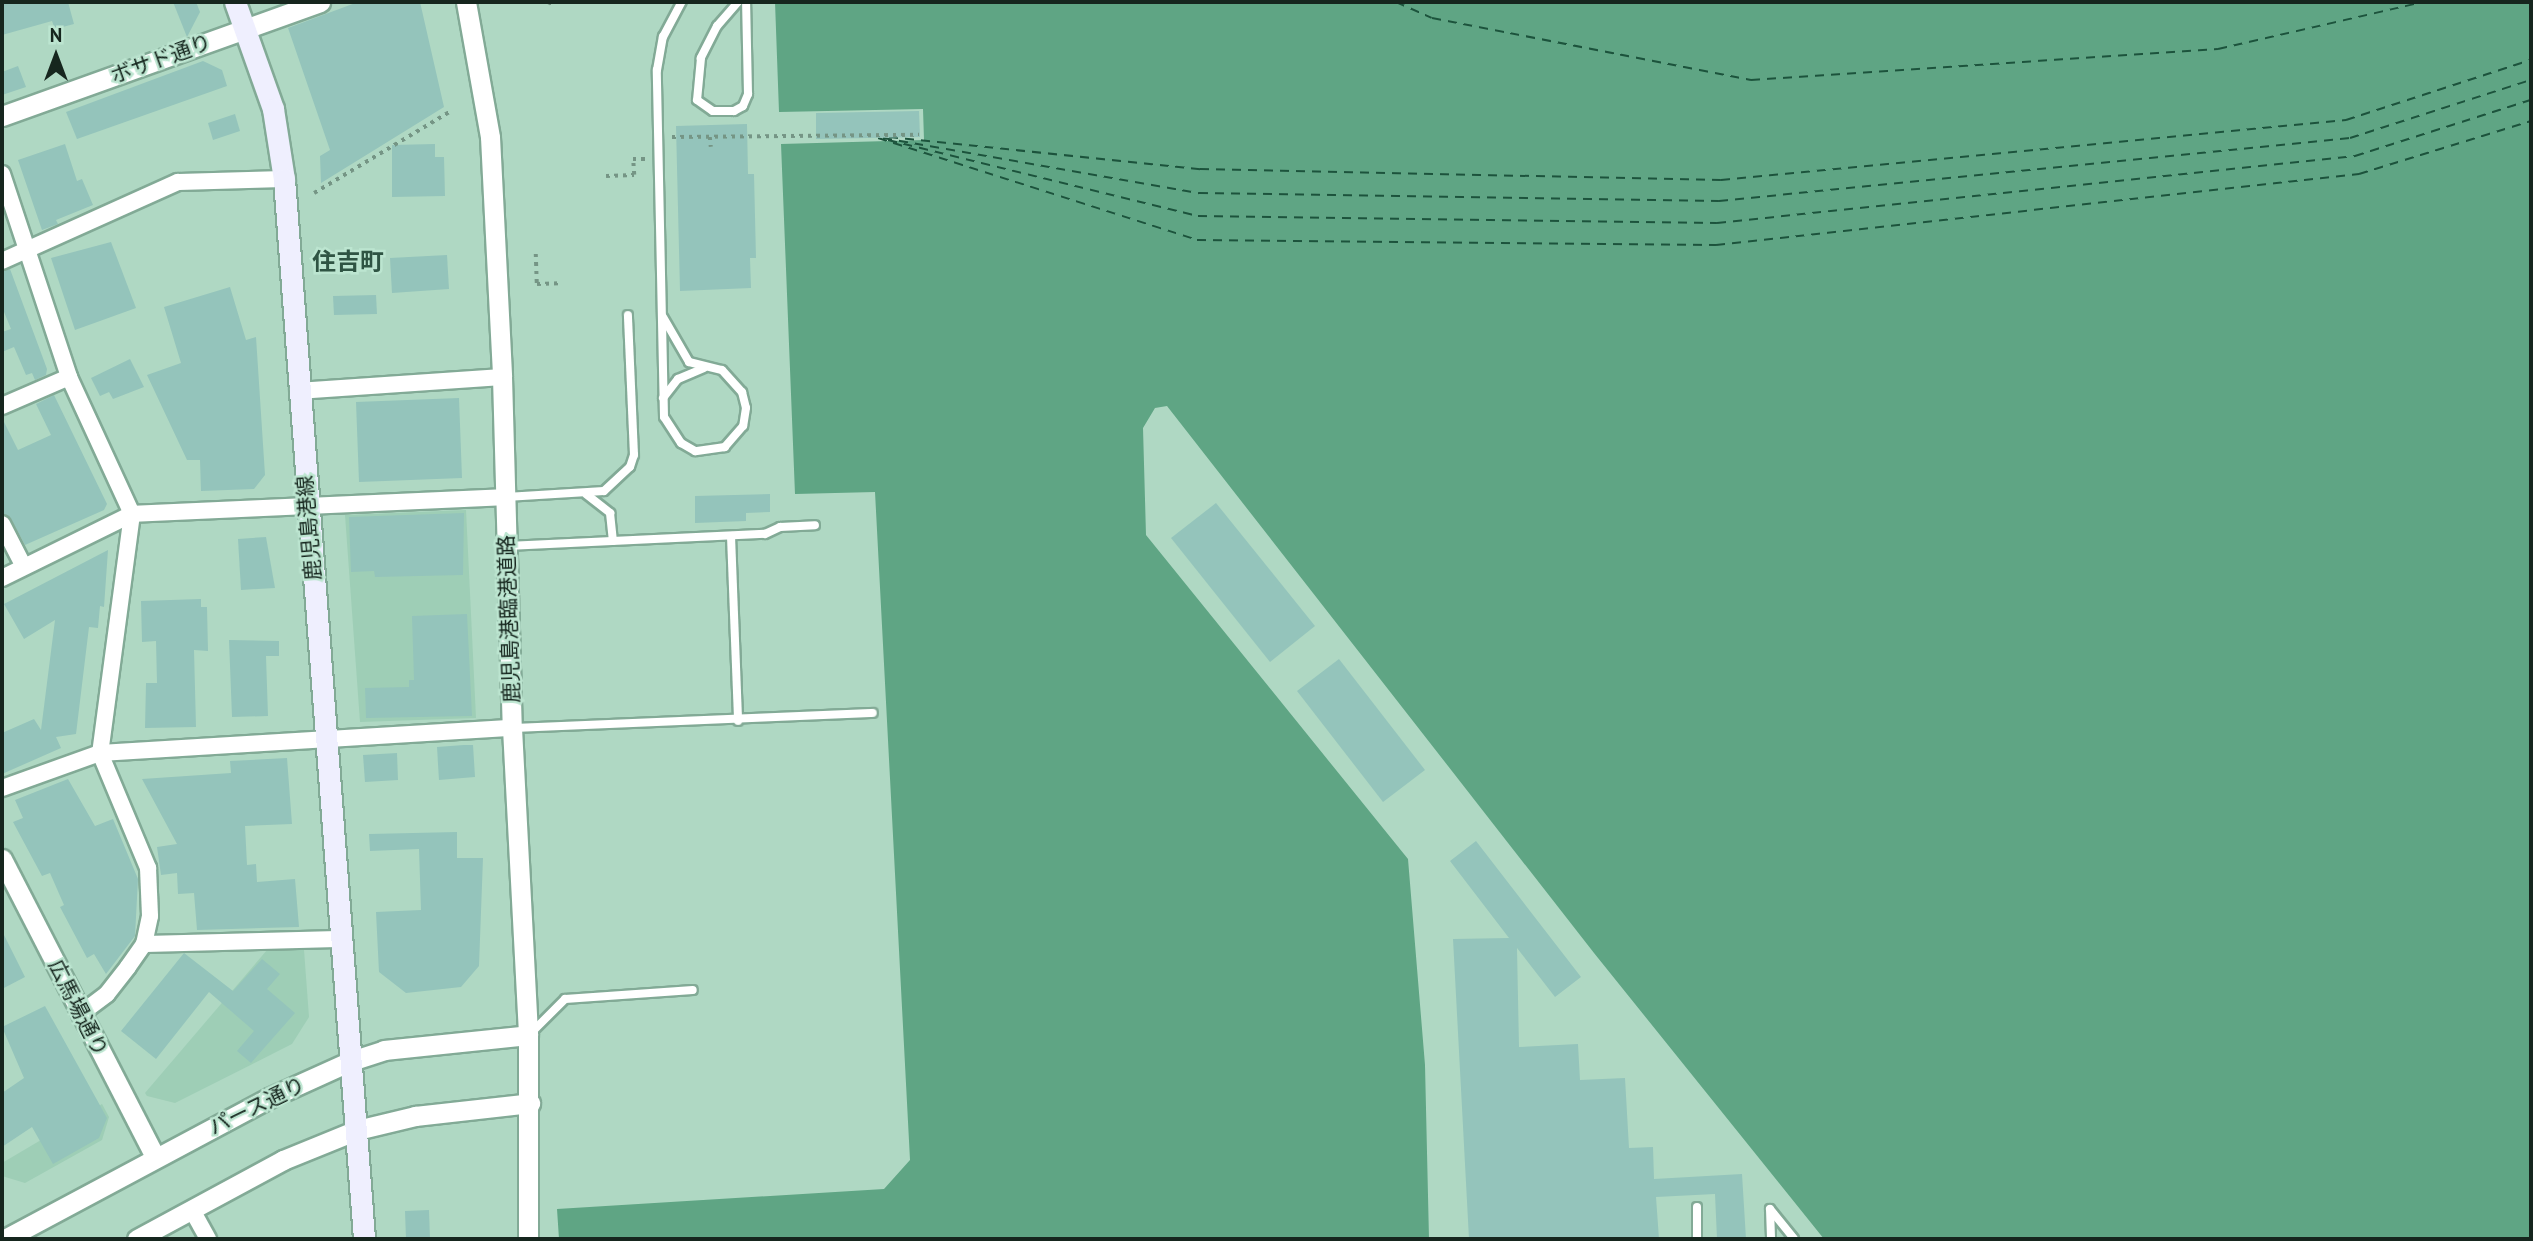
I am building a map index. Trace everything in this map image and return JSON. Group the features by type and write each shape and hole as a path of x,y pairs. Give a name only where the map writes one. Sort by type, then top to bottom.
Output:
{"main road":[{"name":"鹿児島港線","path":"234,2 273,109 284,179 298,391 327,739 339,939 364,1239"}],"street":[{"name":"ボサド通り","path":"2,116 320,2"},
{"name":"鹿児島港臨港道路","path":"466,2 490,138 502,377 512,728 528,1035 528,1239"},
{"path":"2,174 69,377 132,514 100,753 148,868 150,916 144,944 107,994 80,1013"},
{"path":"2,261 178,181 284,179"},
{"path":"2,406 69,377"},
{"path":"298,391 502,377"},
{"path":"2,578 23,565 132,514 506,496"},
{"path":"2,524 23,565"},
{"path":"2,788 100,753 512,728"},
{"name":"広馬場通り","path":"2,859 155,1157"},
{"path":"144,944 339,939"},
{"name":"パース通り","path":"5,1239 155,1157 351,1061 384,1050 528,1035"},
{"path":"137,1239 283,1160 357,1130 415,1116 530,1103"},
{"path":"192,1210 208,1239"}],"lane":[{"path":"663,317 689,362 733,378 746,408 743,426 725,447 695,451 681,443 664,417 656,137 657,71 663,37 682,2"},
{"path":"738,2 717,26 701,58 697,100 713,111 734,111 743,106 748,94 746,2"},
{"path":"506,496 586,494 613,486 634,455 628,315"},
{"path":"663,398 685,375 707,367"},
{"path":"586,494 610,513 613,541"},
{"path":"507,546 731,536 815,525"},
{"path":"731,536 738,720"},
{"path":"512,728 873,713"},
{"path":"528,1035 565,999 693,990"},
{"path":"1697,1207 1697,1239"},
{"path":"1771,1239 1770,1209 1794,1239"}],"path":[{"path":"548,2 554,5"},
{"path":"314,193 452,111"},
{"path":"656,137 919,135"},
{"path":"710,136 711,147"},
{"path":"606,176 634,176 633,159"},
{"path":"536,254 537,284 560,283"}],"shaded area":[{"path":"775,2 2531,2 2531,1239 1824,1239 1594,953 1167,406 1155,408 1143,428 1146,535 1408,859 1425,1065 1429,1239 559,1239 557,1209 884,1189 910,1160 875,492 795,494 781,144 924,140 923,109 779,112"},
{"path":"466,510 476,718 360,722 345,515"},
{"path":"267,950 304,950 309,1017 292,1044 175,1103 147,1096 145,1093"},
{"path":"102,1104 109,1117 102,1140 25,1183 2,1176 2,1163"}],"building":[{"path":"68,2 74,24 55,29 52,21 2,35 2,4"},
{"path":"173,2 196,2 200,12 187,37"},
{"path":"358,2 420,2 444,107 321,183 320,156 330,150 288,28"},
{"path":"203,61 222,70 227,86 77,139 66,112"},
{"path":"18,66 26,87 2,95 2,72"},
{"path":"919,111 920,137 816,139 816,113"},
{"path":"235,114 240,131 213,140 208,123"},
{"path":"747,124 748,174 754,174 756,258 750,258 751,288 680,291 676,126"},
{"path":"65,144 77,181 82,179 93,205 56,220 58,224 42,230 18,160"},
{"path":"435,144 435,157 444,157 445,196 392,197 392,145"},
{"path":"111,242 136,308 75,330 51,258"},
{"path":"447,255 449,289 392,293 390,258"},
{"path":"10,269 47,369 46,375 35,380 32,373 26,375 14,347 2,352 2,332 11,329 2,307 2,271"},
{"path":"230,287 246,340 256,337 265,475 254,489 201,491 200,460 187,460 147,375 181,363 164,307"},
{"path":"376,295 377,314 334,315 333,296"},
{"path":"130,359 144,387 113,399 109,392 100,396 91,378"},
{"path":"54,395 107,504 104,510 25,545 11,519 2,514 2,418 18,450 51,435 36,404"},
{"path":"459,398 462,478 359,482 356,402"},
{"path":"770,494 770,512 746,513 746,521 695,523 695,496"},
{"path":"1216,503 1315,626 1270,662 1171,538"},
{"path":"464,513 463,575 375,577 374,571 351,572 349,517"},
{"path":"266,537 275,588 241,590 238,539"},
{"path":"108,550 104,607 100,606 98,628 89,627 76,734 56,737 61,748 2,774 2,733 34,719 41,730 55,620 24,639 4,604"},
{"path":"201,599 201,607 207,607 208,651 194,650 196,727 145,728 146,683 157,683 156,641 142,642 141,601"},
{"path":"467,614 472,716 366,718 365,688 409,687 409,680 414,680 412,616"},
{"path":"229,640 279,641 279,656 266,656 268,716 232,717"},
{"path":"1339,659 1425,770 1383,802 1297,691"},
{"path":"473,745 475,777 439,780 437,747"},
{"path":"397,753 398,780 365,782 363,755"},
{"path":"287,758 292,824 245,826 247,865 256,864 257,882 295,879 299,927 197,930 194,893 178,894 177,873 161,875 157,847 177,844 142,779 231,773 230,761"},
{"path":"68,779 95,826 113,819 138,879 135,936 106,974 94,954 87,958 60,907 64,905 50,873 42,876 13,822 23,818 15,800"},
{"path":"457,832 457,858 483,858 479,966 461,987 406,993 379,972 376,912 421,910 419,849 370,851 369,834"},
{"path":"1476,841 1581,977 1555,997 1517,948 1519,1047 1578,1044 1580,1080 1625,1078 1629,1148 1653,1147 1654,1179 1742,1174 1746,1239 1717,1239 1715,1194 1656,1197 1659,1239 1469,1239 1453,939 1509,938 1450,861"},
{"path":"2,931 25,977 2,989"},
{"path":"184,953 233,991 262,959 280,974 267,989 295,1013 251,1063 237,1051 254,1031 209,992 156,1059 121,1031"},
{"path":"45,1006 107,1118 99,1138 53,1164 32,1127 2,1147 2,1093 24,1078 2,1027"},
{"path":"429,1210 430,1239 406,1239 405,1211"}],"ferry route":[{"path":"1396,2 1432,18 1751,80 2218,49 2424,2"},
{"path":"889,137 1200,169 1721,180 2346,120 2531,60"},
{"path":"883,138 1199,193 1719,201 2350,138 2531,80"},
{"path":"888,140 1198,216 1717,223 2355,156 2531,100"},
{"path":"878,138 1197,240 1716,245 2359,174 2531,121"}],"district":[{"name":"住吉町","path":"348,262"}]}
